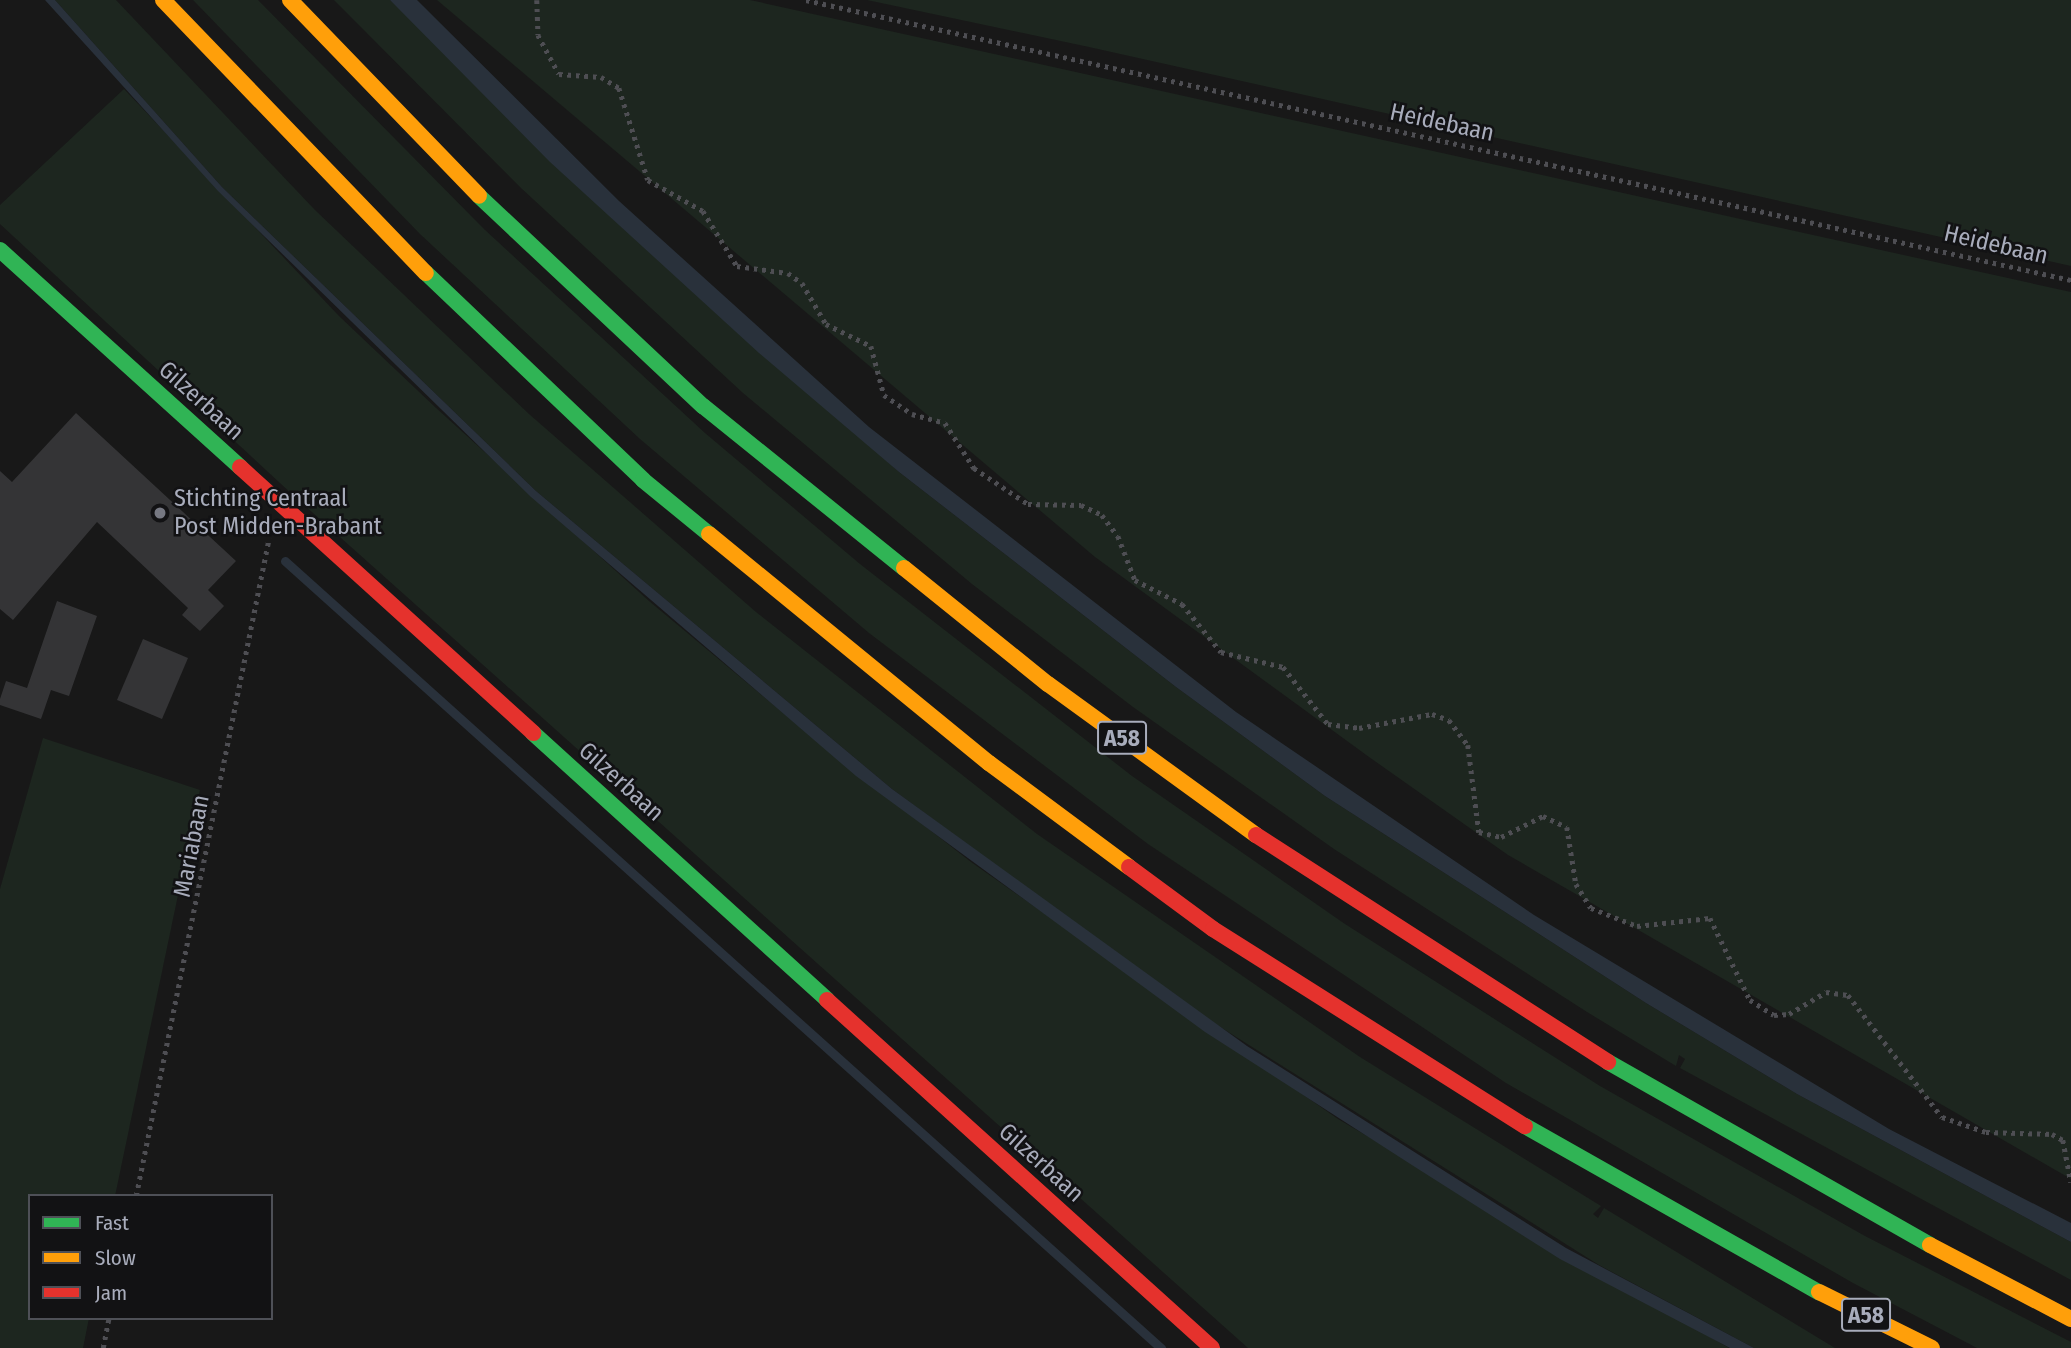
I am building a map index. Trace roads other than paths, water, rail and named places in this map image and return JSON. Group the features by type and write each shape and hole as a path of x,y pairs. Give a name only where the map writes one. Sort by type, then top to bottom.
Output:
{"main road":[{"name":"A58","path":"163,0 352,203 643,480 989,763 1213,929 1444,1080 1800,1283 1931,1348"},
{"name":"A58","path":"290,0 416,138 703,406 1048,684 1271,846 1504,1000 1794,1172 2071,1318"},
{"name":"Gilzerbaan","path":"0,250 1212,1348"}],"waterway":[{"path":"285,561 1161,1348"}],"place":[{"name":"Stichting Centraal Post Midden-Brabant","path":"160,513"}]}
